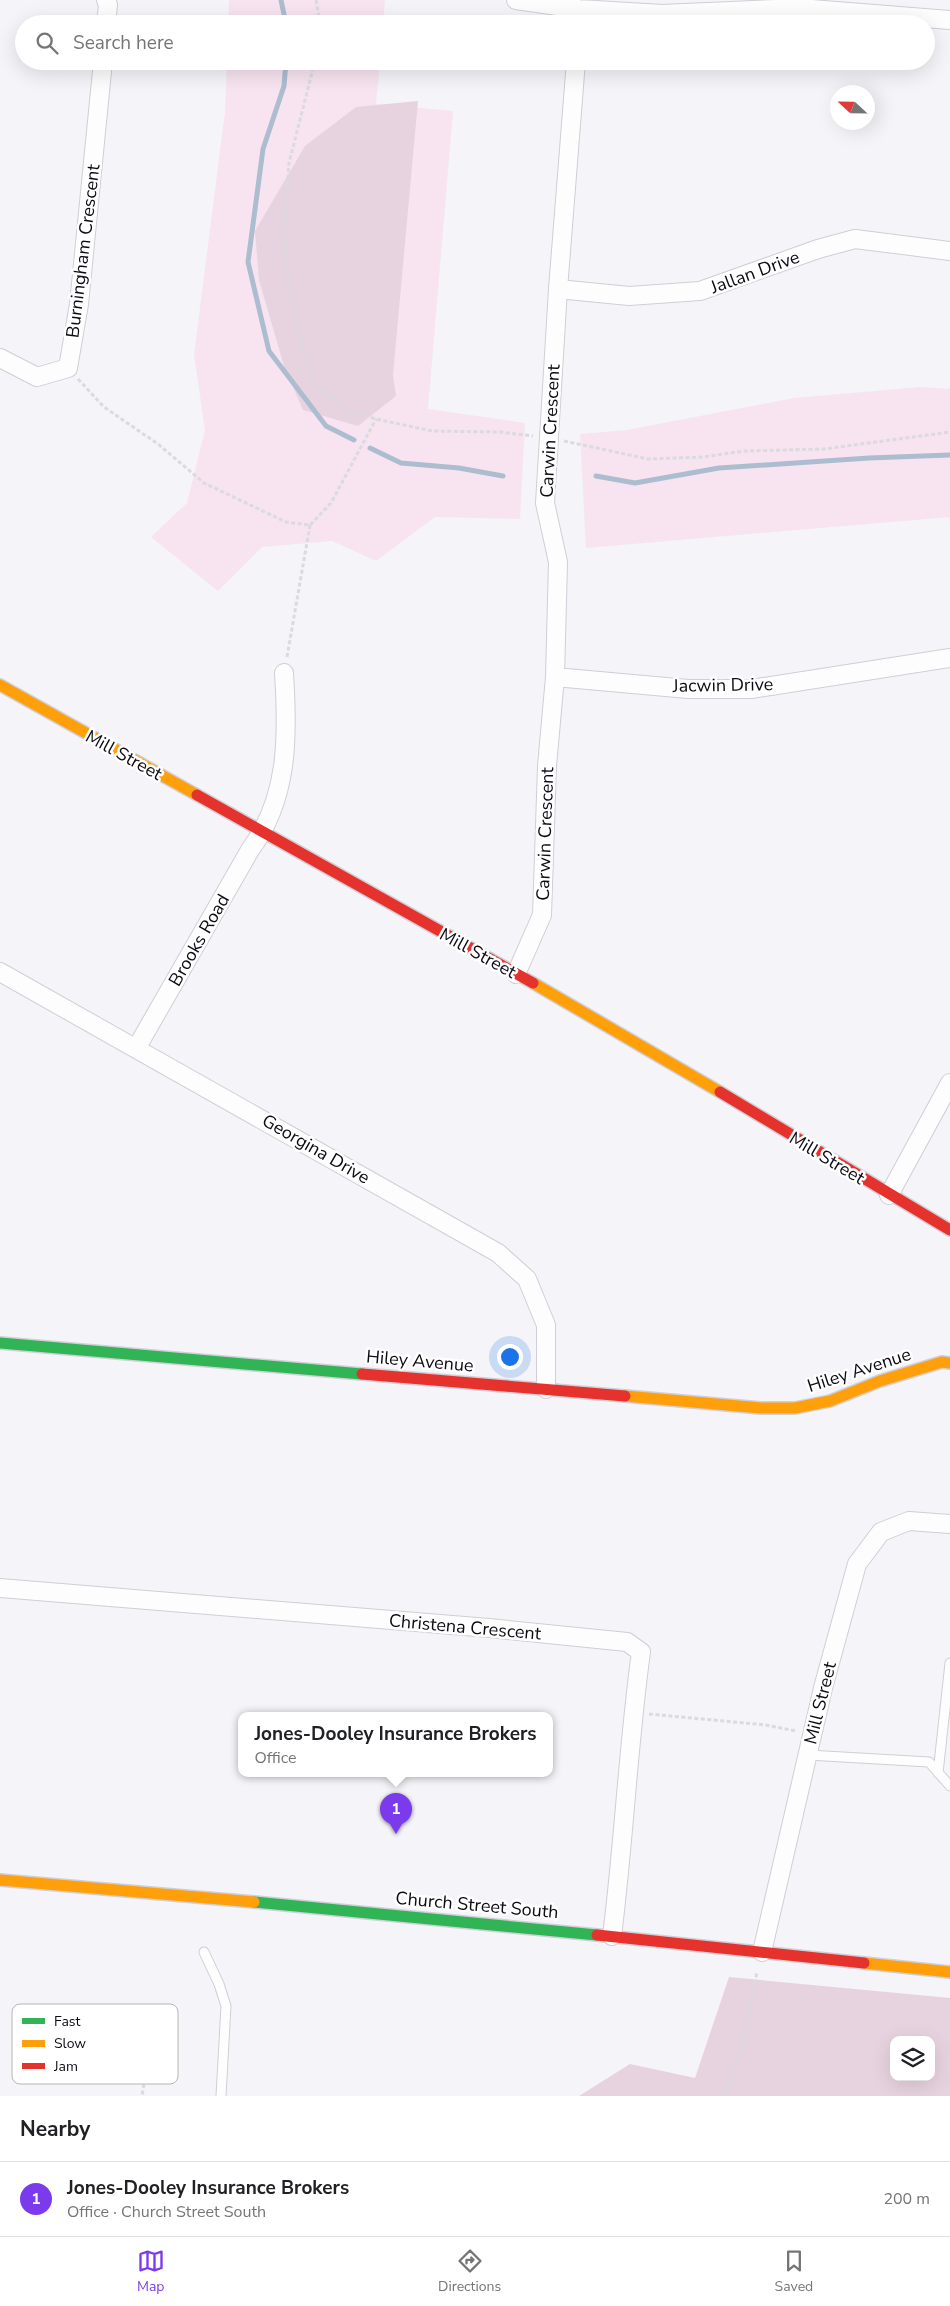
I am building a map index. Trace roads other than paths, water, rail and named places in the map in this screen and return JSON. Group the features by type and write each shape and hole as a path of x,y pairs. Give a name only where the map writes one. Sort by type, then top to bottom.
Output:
{"street":[{"path":"106,0 108,5 107,15"},
{"path":"516,0 574,15"},
{"path":"620,15 799,8 887,15"},
{"path":"935,19 950,20"},
{"name":"Burningham Crescent","path":"0,358 37,377 68,368 79,304 102,70"},
{"name":"Carwin Crescent","path":"516,974 542,916 547,766 554,678 558,562 545,503 558,289 575,70"},
{"name":"Jallan Drive","path":"558,289 629,296 700,291 818,249 855,240 950,251"},
{"name":"Jacwin Drive","path":"554,678 688,689 751,688 950,658"},
{"name":"Brooks Road","path":"137,1047 250,850 263,833 277,800 284,764 287,724 284,673"},
{"name":"Mill Street","path":"0,685 583,1011 950,1230"},
{"name":"Georgina Drive","path":"0,972 137,1047 498,1253 527,1279 546,1325 546,1389"},
{"path":"889,1195 950,1083"},
{"name":"Hiley Avenue","path":"0,1343 702,1404 795,1408 830,1401 880,1381 942,1362 950,1363"},
{"name":"Mill Street","path":"762,1952 808,1754 857,1564 881,1532 909,1521 950,1524"},
{"name":"Christena Crescent","path":"0,1588 489,1628 627,1642 641,1652 633,1712 618,1897 612,1936"},
{"name":"Church Street South","path":"0,1880 208,1897 612,1936 950,1972"}],"lane":[{"path":"938,1773 950,1663"},
{"path":"808,1754 929,1762 950,1786"},
{"path":"204,1952 219,1984 226,2006 221,2096"}],"waterway":[{"path":"281,0 284,15"},
{"path":"285,70 284,86 263,149 248,262 269,351 326,426 354,440"},
{"path":"370,448 401,463 459,468 503,476"},
{"path":"596,476 635,483 719,468 869,458 950,455"}],"place":[{"name":"Jones-Dooley Insurance Brokers","path":"396,1834"}]}
